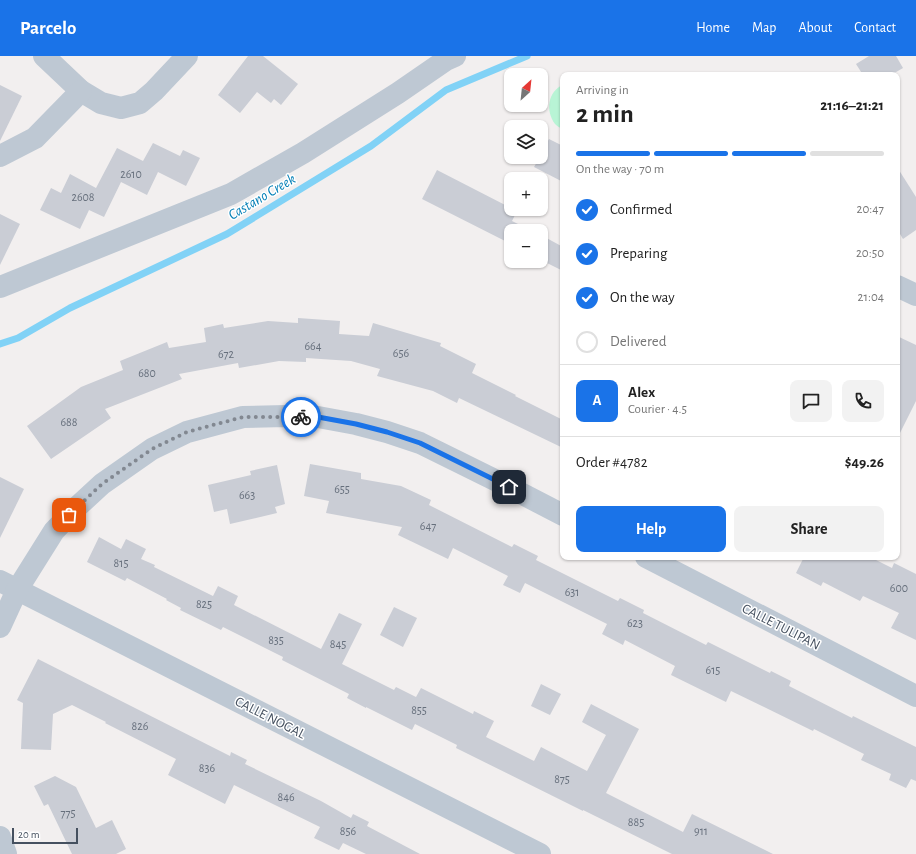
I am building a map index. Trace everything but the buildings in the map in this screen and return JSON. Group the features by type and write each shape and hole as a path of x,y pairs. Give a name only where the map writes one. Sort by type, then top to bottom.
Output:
{"street":[{"path":"44,56 81,91 101,103 121,108 140,102 154,91 187,56"},
{"path":"0,287 231,194 303,153 398,93 446,60 455,56"},
{"path":"0,156 35,138 81,91"},
{"path":"900,287 916,295"},
{"path":"0,627 8,586 54,531 102,484 152,449 187,432 243,417 318,417 356,424 387,432 420,443 560,513"},
{"name":"CALLE TULIPAN","path":"652,560 916,696"},
{"name":"CALLE NOGAL","path":"8,586 540,854"},
{"path":"0,837 6,854"}],"green space":[{"path":"560,87 560,128 555,124 552,119 549,108 551,97"}],"waterway":[{"name":"Castano Creek","path":"0,344 18,338 70,308 227,234 371,146 446,90 527,56"}],"way so far":[{"path":"69,515 102,484 152,449 187,432 243,417 301,417"}],"route":[{"path":"301,417 318,417 356,424 420,443 509,487"}]}
